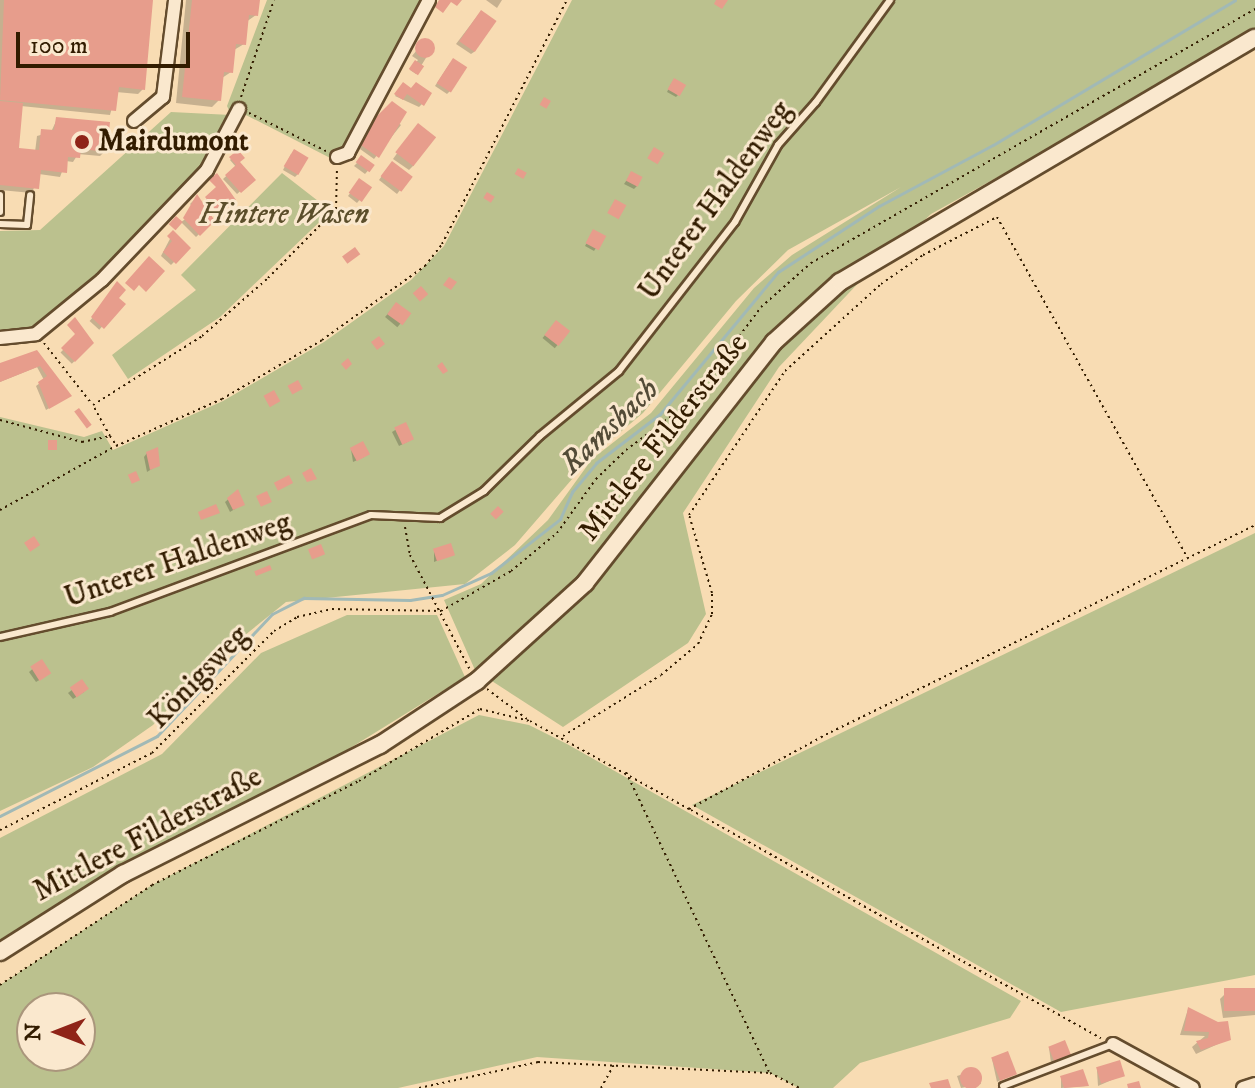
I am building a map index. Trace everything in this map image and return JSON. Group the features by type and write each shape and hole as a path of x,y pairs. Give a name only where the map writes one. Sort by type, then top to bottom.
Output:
{"main road":[{"name":"Mittlere Filderstraße","path":"0,952 123,874 380,745 477,681 585,583 774,342 840,282 1255,38"}],"street":[{"path":"134,121 163,97 175,0"},
{"path":"337,157 348,153 429,0"},
{"path":"0,338 36,334 102,280 207,170 239,109"},
{"path":"1113,1044 1193,1088"},
{"path":"1243,1088 1255,1084"}],"lane":[{"name":"Unterer Haldenweg","path":"0,637 110,612 371,515 429,521 452,513 619,371 735,222 778,145 816,102 890,0"},
{"path":"0,195 0,212"},
{"path":"0,224 27,225 30,195"},
{"path":"1003,1086 1113,1044"}],"path":[{"path":"93,405 202,336 336,209 337,157 239,109 274,0"},
{"path":"0,510 116,446 222,399 293,357 410,278 442,244 567,0"},
{"path":"561,737 661,675 698,644 712,614 712,593 689,515 785,371 881,284 923,255 997,217 1187,558"},
{"path":"36,334 93,405 116,446"},
{"path":"0,420 82,442 110,436"},
{"name":"Königsweg","path":"0,830 152,753 274,631 297,617 332,609 441,611 410,555 404,518"},
{"path":"689,809 831,732 1255,525"},
{"path":"0,985 152,885 359,781 480,709 530,721 626,771 1113,1044"},
{"path":"626,771 637,804 770,1073"},
{"path":"419,1088 538,1062 770,1073 799,1088"},
{"path":"601,1088 615,1064"}],"green space":[{"path":"267,0 437,0 342,164 242,113 200,170 62,309 33,327 0,332 0,231 40,230 171,112 231,115 227,106"},
{"path":"572,0 1255,0 1255,34 931,214 864,277 779,367 683,513 706,614 688,643 563,727 475,670 444,600 481,584 548,520 592,459 651,413 754,288 792,255 901,187 788,250 736,301 643,413 592,456 515,545 465,584 286,602 214,660 153,725 93,767 0,811 0,417 84,437 102,431 113,450 223,401 324,342 411,280 444,246"},
{"name":"Hintere Wasen","path":"282,173 331,211 220,317 128,379 112,355 196,290 181,275"},
{"path":"1255,533 1255,975 1061,1012 692,805"},
{"path":"347,615 437,615 465,677 326,763 92,884 0,947 0,838 162,754 261,653"},
{"path":"479,715 529,725 567,744 1021,1001 1010,1018 860,1063 833,1088 799,1088 770,1073 537,1057 398,1088 0,1088 0,985 152,885"}],"building":[{"name":"Mairdumont","path":"4,0 153,0 145,90 119,87 116,111 0,100"},
{"path":"192,0 260,0 258,16 249,15 246,45 236,44 233,73 224,72 221,101 182,97"},
{"path":"439,0 462,0 457,6 451,2 443,13 435,7"},
{"path":"716,0 728,0 722,9 714,4"},
{"path":"481,10 497,21 475,52 459,41"},
{"path":"425,38 432,41 435,48 432,55 425,58 418,55 415,48 418,41"},
{"path":"453,58 467,67 451,92 437,83"},
{"path":"415,60 424,66 418,75 409,69"},
{"path":"674,78 686,85 680,96 668,89"},
{"path":"403,82 411,88 416,82 432,93 424,106 407,94 403,100 394,94"},
{"path":"544,97 551,101 546,109 540,105"},
{"path":"0,101 23,103 19,148 39,150 41,129 54,130 56,117 110,122 107,152 81,149 80,158 68,157 67,173 41,170 39,189 0,185"},
{"path":"392,101 407,112 379,158 361,145 374,119"},
{"path":"418,123 436,137 413,166 395,152"},
{"path":"654,147 664,153 658,164 647,158"},
{"path":"294,149 309,158 298,175 284,166"},
{"path":"238,150 245,158 240,162 256,180 241,193 225,175 236,165 229,157"},
{"path":"361,155 375,165 369,172 356,162"},
{"path":"392,161 413,177 401,192 381,176"},
{"path":"518,168 527,173 523,179 515,174"},
{"path":"631,171 643,177 638,187 626,181"},
{"path":"217,173 236,200 220,215 205,197 216,187 209,180"},
{"path":"359,178 372,187 362,202 349,193"},
{"path":"487,192 495,197 491,203 483,198"},
{"path":"197,194 215,221 200,236 183,218"},
{"path":"615,199 626,205 619,219 607,213"},
{"path":"176,216 183,222 176,230 169,224"},
{"path":"593,229 606,236 599,250 585,243"},
{"path":"173,230 191,248 176,264 163,252 172,241 167,236"},
{"path":"355,247 360,254 347,264 342,256"},
{"path":"149,256 165,271 146,292 139,285 134,291 125,283"},
{"path":"449,277 457,282 451,290 443,285"},
{"path":"117,281 126,290 119,298 126,304 104,329 91,317"},
{"path":"421,286 428,294 420,302 413,293"},
{"path":"396,302 411,313 403,325 387,314"},
{"path":"75,317 94,343 75,362 61,348 75,334 67,325"},
{"path":"556,320 570,331 558,346 544,335"},
{"path":"379,336 385,344 377,350 371,342"},
{"path":"37,350 72,396 49,409 38,382 47,376 40,366 0,382 0,363"},
{"path":"348,358 352,364 346,370 341,364"},
{"path":"442,362 448,371 443,374 437,366"},
{"path":"298,380 303,389 292,395 288,386"},
{"path":"274,390 280,401 270,407 264,396"},
{"path":"79,408 92,425 87,428 74,412"},
{"path":"406,422 414,439 402,445 394,427"},
{"path":"48,440 57,440 57,450 48,450"},
{"path":"363,441 370,454 357,461 350,448"},
{"path":"158,447 160,466 150,470 146,452"},
{"path":"311,468 317,479 307,482 302,473"},
{"path":"136,471 140,480 132,484 128,475"},
{"path":"289,475 293,483 278,491 274,483"},
{"path":"238,489 245,505 233,510 227,498"},
{"path":"267,491 272,502 261,507 256,496"},
{"path":"216,504 220,513 201,520 198,512"},
{"path":"498,506 504,512 496,519 490,514"},
{"path":"34,536 40,545 30,552 24,543"},
{"path":"451,543 455,555 437,561 433,549"},
{"path":"321,544 325,554 312,559 308,549"},
{"path":"270,565 272,570 256,576 254,571"},
{"path":"42,659 51,673 40,681 30,667"},
{"path":"82,679 89,689 77,697 70,688"},
{"path":"1224,988 1255,988 1255,1011 1224,1011"},
{"path":"1188,1007 1218,1022 1228,1021 1231,1040 1201,1050 1196,1041 1208,1038 1209,1032 1184,1031"},
{"path":"1065,1040 1071,1055 1054,1062 1048,1047"},
{"path":"1008,1051 1017,1074 1000,1081 991,1057"},
{"path":"1120,1060 1125,1076 1101,1084 1096,1067"},
{"path":"971,1067 982,1078 971,1089 960,1078"},
{"path":"1083,1069 1089,1086 1064,1088 1060,1076"},
{"path":"948,1079 951,1088 931,1088 929,1083"},
{"path":"1139,1081 1141,1088 1128,1088 1127,1084"}],"waterway":[{"name":"Ramsbach","path":"0,816 157,736 272,614 304,598 410,600 442,595 491,573 560,519 572,492 596,463 660,414 778,272 879,206 993,145 1235,0"}],"place":[{"name":"Mairdumont","path":"82,142"}]}
